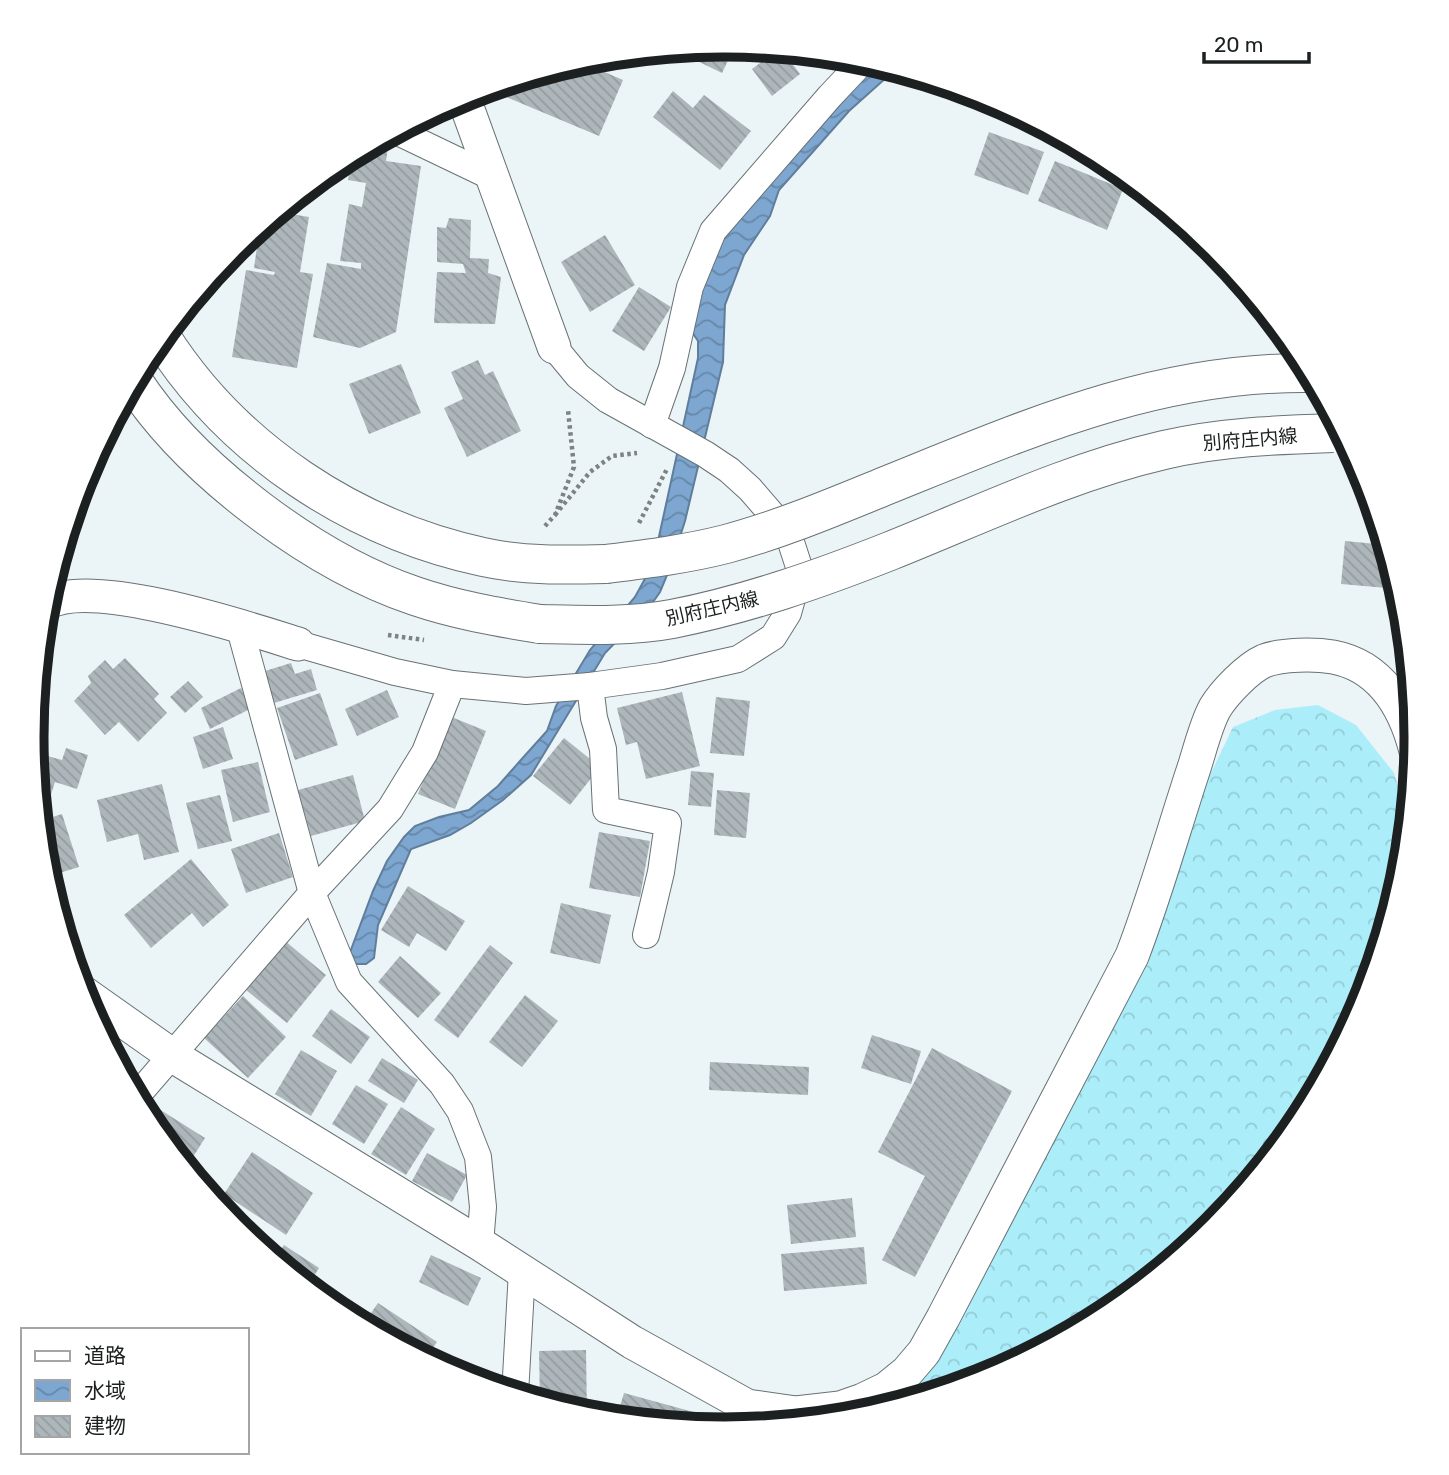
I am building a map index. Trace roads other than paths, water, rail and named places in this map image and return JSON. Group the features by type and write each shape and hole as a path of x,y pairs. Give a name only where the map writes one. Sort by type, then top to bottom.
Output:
{"main road":[{"path":"167,346 210,401 251,441 324,496 379,524 428,543 485,558 548,565 606,564 726,544 772,529 1034,426 1151,390 1241,375 1300,373"},
{"name":"別府庄内線","path":"140,389 180,440 233,490 293,535 359,572 413,596 475,613 540,624 632,623 670,619 736,605 818,578 1110,464 1205,441 1250,436 1334,434"}],"street":[{"path":"652,425 672,368 690,287 713,231 855,70"},
{"path":"58,599 92,595 143,602 239,625 395,672 452,684 526,691 662,676 738,659 773,637 789,613 800,570 788,533 750,489 729,470 608,400 578,376 554,347 467,108"},
{"path":"406,136 492,177"},
{"path":"239,625 312,893 349,982 442,1084 460,1111 478,1157 483,1208 480,1244"},
{"path":"841,1408 886,1388 907,1372 924,1352 937,1329 1120,980 1153,901 1176,822 1215,709 1239,679 1264,661 1299,655 1336,657 1370,671 1393,698 1405,718"},
{"path":"142,1090 312,893 390,809 425,752 452,684"},
{"path":"590,686 594,718 603,749 606,810 668,823 661,872 646,935"},
{"path":"98,1003 173,1056 480,1244 632,1342 747,1406 796,1413 818,1411"},
{"path":"515,1385 522,1271"}],"water":[{"path":"869,73 887,77 849,111 779,190 770,216 744,255 725,305 723,362 685,521 660,592 648,609 605,653 531,775 471,823 450,835 411,849 378,925 374,958 366,964 356,964 349,955 373,891 387,861 404,837 415,826 469,810 498,786 547,731 556,706 590,650 635,597 653,564 698,358 698,341 692,332 699,295 721,239"}]}
